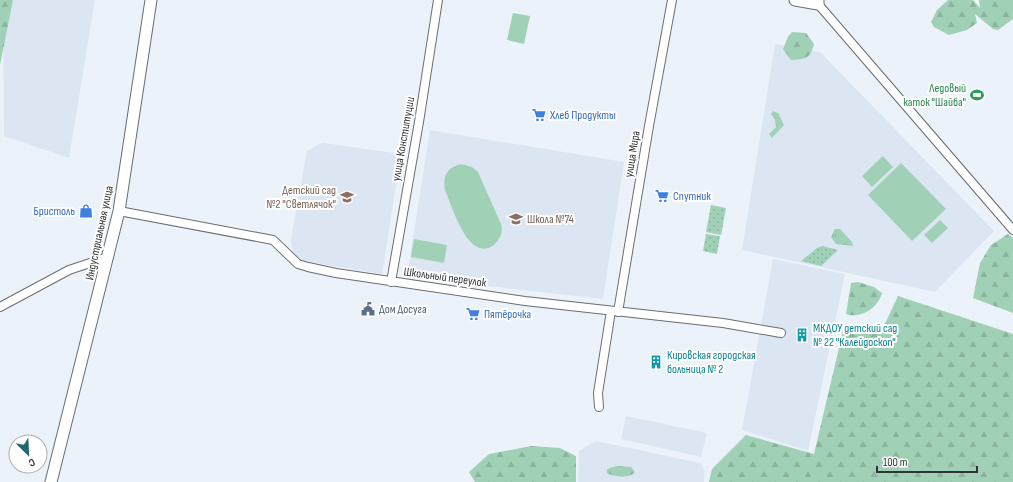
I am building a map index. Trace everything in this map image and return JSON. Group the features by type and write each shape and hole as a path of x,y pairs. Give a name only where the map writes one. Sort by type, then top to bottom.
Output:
{"street":[{"name":"Индустриальная улица","path":"52,482 119,211 151,0"},
{"name":"улица Конституции","path":"391,282 419,122 438,0"},
{"name":"улица Мира","path":"599,407 598,393 672,0"},
{"path":"795,0 818,2 1013,230"},
{"name":"Школьный переулок","path":"119,211 274,240 293,260 303,266 391,282 614,312 724,323 781,333"},
{"path":"0,307 69,270 108,257"}],"shaded area":[{"path":"3,0 95,0 69,158 4,136"},
{"path":"775,44 820,52 994,231 935,292 742,250"},
{"name":"Школа №74","path":"430,130 624,162 603,299 407,277"},
{"name":"Детский сад №2 \"Светлячок\"","path":"324,143 401,154 382,274 300,260 292,250 291,239 307,151 319,144"},
{"path":"773,259 845,274 808,451 742,430"},
{"path":"626,416 707,433 701,457 621,439"},
{"path":"596,441 700,463 705,471 704,482 578,482 579,451"}],"green space":[{"path":"0,0 13,0 0,65"},
{"path":"948,0 973,0 980,8 979,0 1013,0 1013,19 998,30 993,29 975,14 977,23 967,30 949,35 934,27 931,22 937,10"},
{"path":"513,13 530,16 524,44 507,40"},
{"path":"792,32 806,33 814,44 811,53 807,57 791,60 783,49"},
{"path":"773,111 778,113 784,125 772,138 769,134 776,127 775,120 771,114"},
{"path":"883,156 893,167 872,187 862,176"},
{"path":"901,163 946,209 912,241 868,195"},
{"path":"461,164 472,167 478,172 502,227 502,232 499,239 495,244 486,249 477,247 470,241 463,231 445,190 445,176 453,167"},
{"path":"711,205 726,208 721,235 706,232"},
{"path":"940,220 948,228 932,243 924,235"},
{"path":"835,229 840,229 852,242 853,246 836,244 831,237"},
{"path":"706,234 720,236 717,254 703,251"},
{"path":"1008,234 1013,238 1013,313 973,298 980,263 991,245"},
{"path":"414,239 447,245 444,263 411,257"},
{"path":"823,246 838,250 821,266 801,261 817,248"},
{"path":"858,282 874,287 882,293 873,308 863,314 846,314 851,283"},
{"path":"898,296 1013,334 1013,482 709,482 712,469 746,435 814,454 843,331 882,330"},
{"path":"531,446 560,448 576,456 576,482 475,482 469,472 489,454"},
{"path":"616,466 631,467 635,472 629,476 621,477 613,476 607,473 607,469"}],"place":[{"name":"Ледовый каток \"Шайба\"","path":"977,95"},
{"name":"Хлеб Продукты","path":"539,115"},
{"name":"Спутник","path":"662,196"},
{"name":"Детский сад №2 \"Светлячок\"","path":"347,197"},
{"name":"Бристоль","path":"86,211"},
{"name":"Школа №74","path":"516,219"},
{"name":"Дом Досуга","path":"368,309"},
{"name":"Пятёрочка","path":"473,314"},
{"name":"МКДОУ детский сад № 22 \"Калейдоскоп\"","path":"802,335"},
{"name":"Кировская городская больница № 2","path":"656,362"}]}
